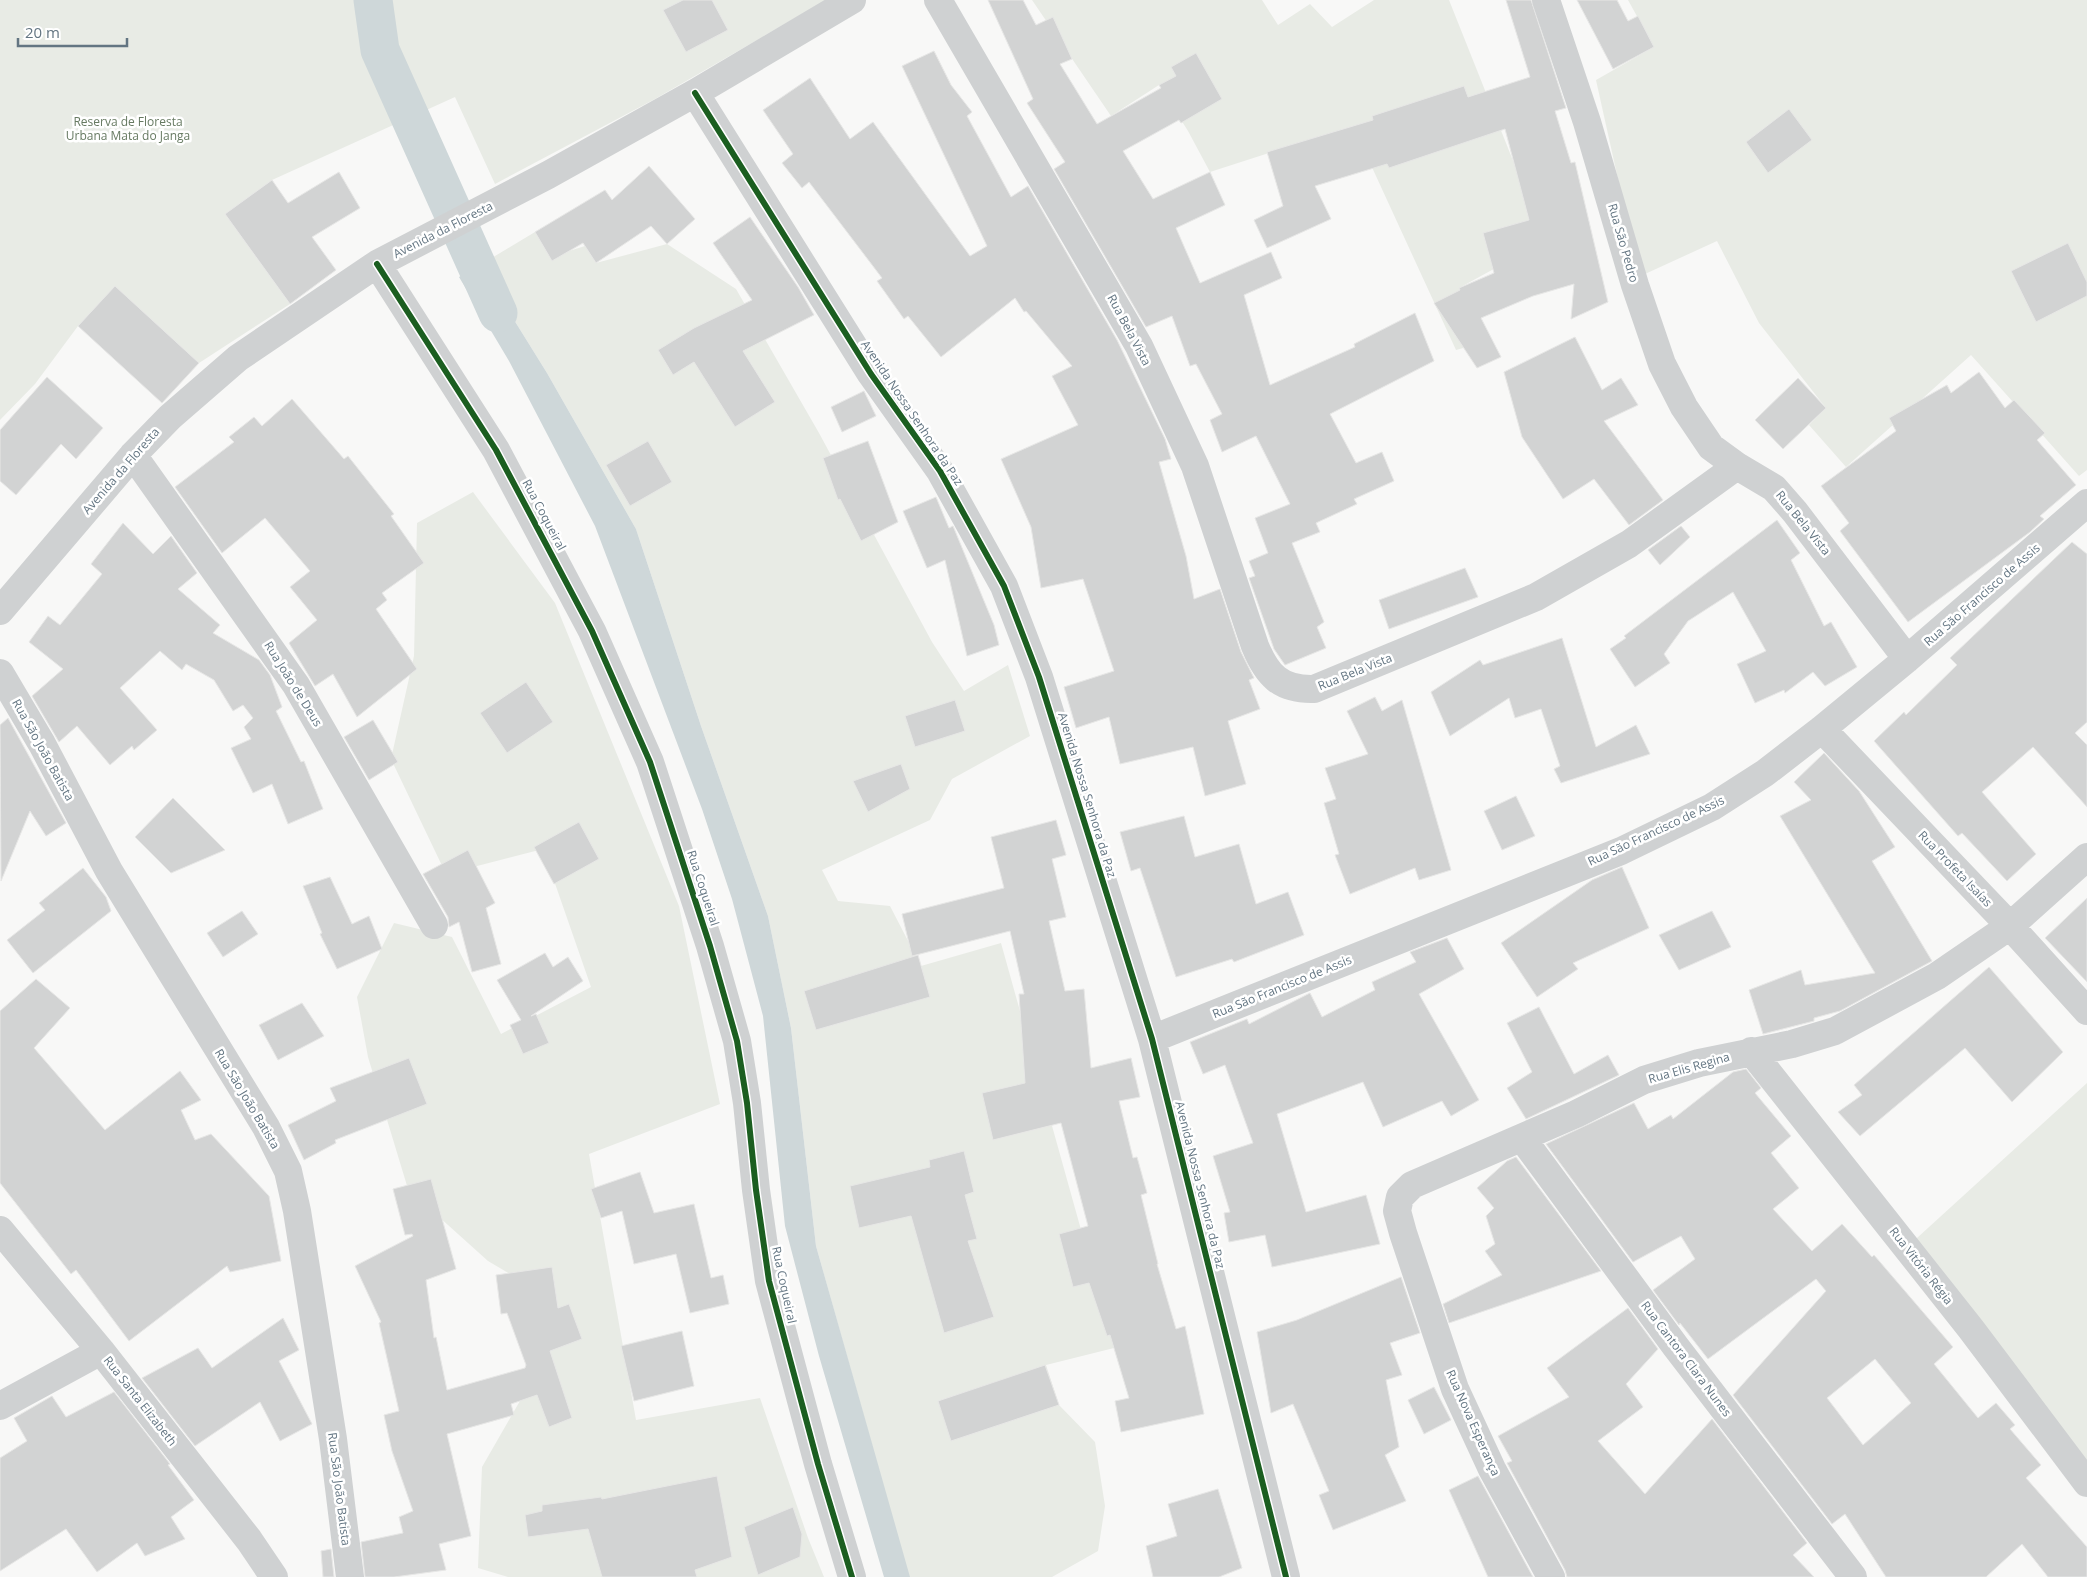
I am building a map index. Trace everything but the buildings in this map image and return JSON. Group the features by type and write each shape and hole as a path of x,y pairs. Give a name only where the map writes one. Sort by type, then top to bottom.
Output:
{"street":[{"name":"Avenida da Floresta","path":"0,611 133,455 170,417 238,358 388,258 548,175 695,93 852,0"},
{"name":"Rua Bela Vista","path":"938,0 1140,346 1195,466 1263,666 1277,680 1298,689 1314,689 1536,597 1630,544 1736,466 1774,488 1780,494 1907,659"},
{"name":"Rua São Pedro","path":"1546,0 1587,122 1635,285 1662,364 1684,408 1712,447 1736,466"},
{"name":"Avenida Nossa Senhora da Paz","path":"695,93 871,374 940,471 1004,586 1039,677 1152,1039 1286,1577"},
{"name":"Rua Coqueiral","path":"388,258 496,450 592,631 650,762 710,946 737,1041 747,1103 756,1190 769,1281 818,1464 852,1577"},
{"name":"Rua João de Deus","path":"133,455 296,685 434,925"},
{"name":"Rua São Francisco de Assis","path":"1152,1039 1621,851 1712,807 1766,773 1822,729 1907,659 2087,503"},
{"name":"Rua São João Batista","path":"0,673 42,744 109,872 266,1127 288,1171 307,1273 333,1439 350,1577"},
{"name":"Rua Profeta Isaías","path":"1822,729 2010,926 2087,1011"},
{"name":"Rua Elis Regina","path":"1404,1233 1397,1211 1400,1197 1412,1185 1576,1114 1644,1080 1699,1062 1792,1044 1834,1031 1937,976 2010,926 2087,857"},
{"name":"Rua Vitória Régia","path":"1751,1051 1965,1321 2087,1483"},
{"name":"Rua Cantora Clara Nunes","path":"1522,1138 1676,1347 1853,1577"},
{"name":"Rua Santa Elizabeth","path":"0,1230 101,1351 249,1540 274,1577"},
{"name":"Rua Nova Esperança","path":"1404,1233 1456,1389 1492,1469 1551,1577"},
{"path":"0,1406 101,1351"}],"green space":[{"name":"Reserva de Floresta Urbana Mata do Janga","path":"0,0 826,0 655,99 495,184 455,97 272,180 225,214 290,304 199,363 115,286 78,326 35,384 0,420"},
{"path":"1032,0 1262,0 1278,25 1310,4 1332,27 1374,0 1449,0 1545,241 1459,288 1492,340 1456,350 1353,126 1210,172 1188,131 1159,85 1111,116"},
{"path":"1628,0 2087,0 2087,470 2079,476 1971,355 1846,467 1809,425 1826,408 1759,323 1717,241 1645,274 1624,206 1596,80 1654,47"},
{"path":"535,232 550,257 585,246 596,263 667,244 736,289 819,433 932,642 964,691 1008,665 1030,736 952,779 930,820 822,870 838,901 890,906 921,966 1001,943 1114,1348 1046,1365 1059,1405 1095,1442 1105,1506 1098,1551 1052,1577 909,1577 816,1246 791,1028 768,916 701,726 636,529 547,373 480,265"},
{"path":"473,492 555,603 679,906 720,1104 589,1154 636,1420 760,1398 808,1538 824,1577 508,1577 478,1568 482,1467 548,1352 549,1297 488,1261 408,1189 368,1057 357,997 394,923 452,937 501,1034 591,987 543,849 446,874 391,759 414,656 417,523"},
{"path":"2087,1083 2087,1486 1906,1248"}],"shaded area":[{"path":"480,265 547,373 636,529 701,726 768,916 791,1028 816,1246 910,1577 884,1577 819,1356 785,1226 763,1016 732,899 702,809 595,526 509,361 459,277"}],"waterway":[{"path":"373,0 380,50 498,313"}],"cycle path":[{"path":"695,93 871,374 940,471 1004,586 1039,677 1152,1039 1286,1577"},
{"path":"377,264 496,450 592,631 650,762 710,946 737,1041 747,1103 756,1190 769,1281 818,1464 852,1577"}]}
